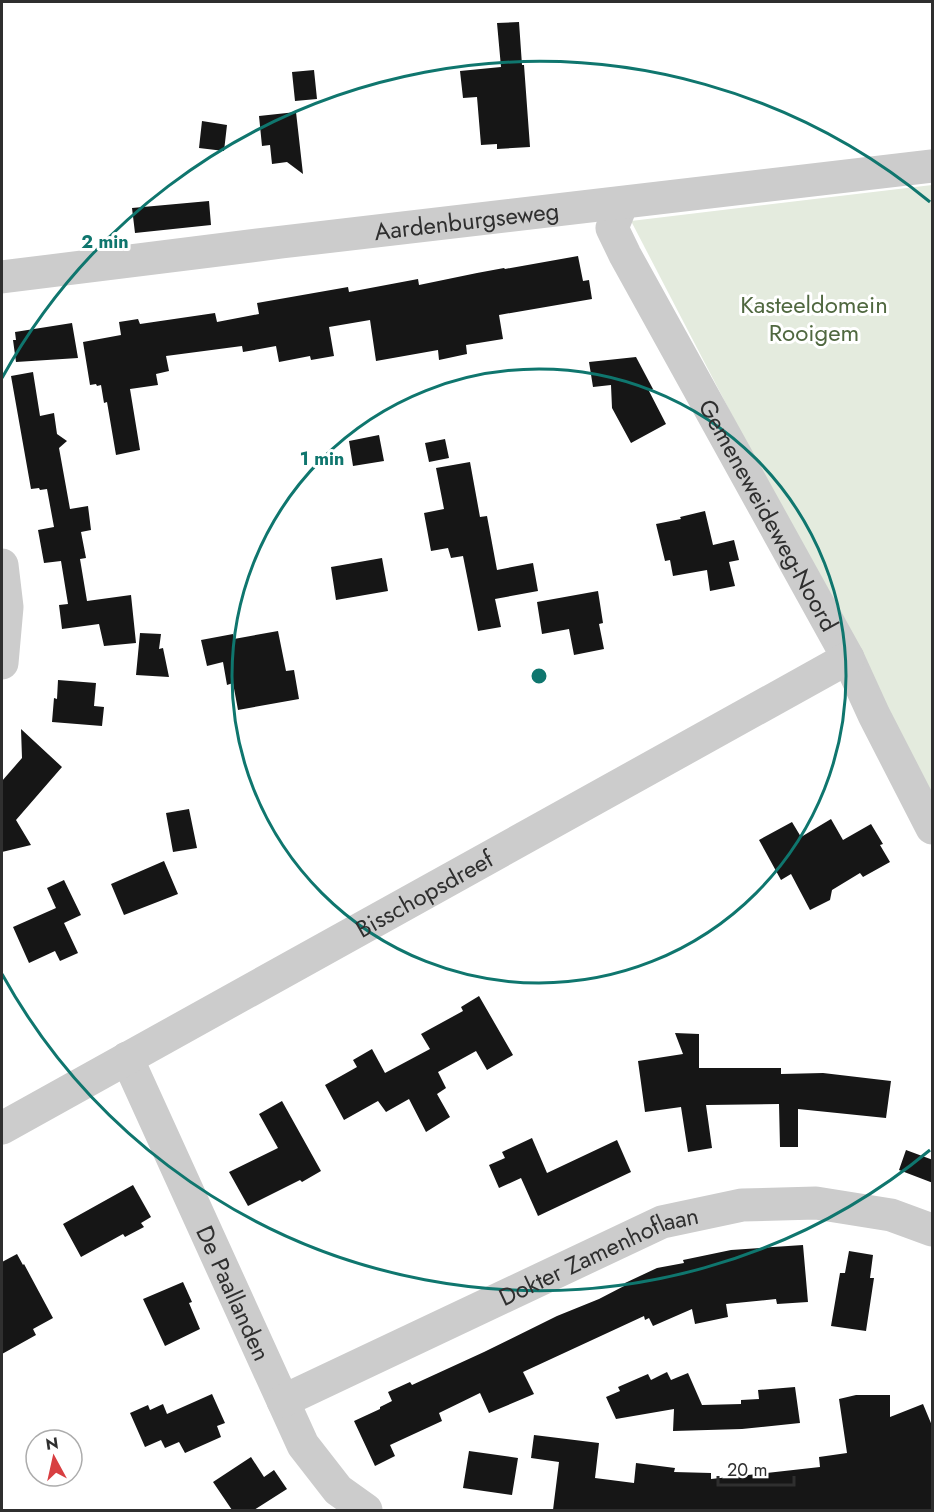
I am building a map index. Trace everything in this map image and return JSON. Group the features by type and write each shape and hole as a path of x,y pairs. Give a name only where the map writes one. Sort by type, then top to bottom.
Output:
{"street":[{"name":"Aardenburgseweg","path":"2,277 933,166"},
{"name":"Gemeneweideweg-Noord","path":"622,203 612,228 625,255 848,658 874,715 933,828"},
{"path":"2,565 7,607 2,663"},
{"name":"Bisschopsdreef","path":"2,1128 848,658"},
{"name":"De Paallanden","path":"127,1058 303,1446 338,1490 366,1510"},
{"name":"Dokter Zamenhoflaan","path":"283,1401 662,1222 742,1205 816,1203 891,1215 933,1230"}],"green space":[{"name":"Kasteeldomein Rooigem","path":"932,185 932,800 631,221"}],"building":[{"path":"519,22 530,147 497,149 497,144 481,145 477,97 463,98 460,71 501,67 497,23"},
{"path":"314,70 317,99 295,101 292,72"},
{"path":"296,112 303,174 287,162 272,164 270,145 262,146 259,116"},
{"path":"202,121 227,125 224,151 199,148"},
{"path":"209,201 211,225 135,233 132,208"},
{"path":"578,256 583,281 589,280 592,299 499,315 503,339 466,345 467,354 439,360 438,350 376,361 370,320 329,327 334,356 311,360 310,356 279,362 276,346 243,352 242,346 166,356 169,371 156,374 158,385 130,389 140,450 116,455 107,402 104,403 101,385 90,385 83,342 121,335 119,322 138,319 140,324 215,313 217,322 259,314 257,303 348,287 349,292 418,279 419,285"},
{"path":"72,323 78,358 16,362 13,340 16,340 15,332"},
{"path":"636,357 653,389 649,391 666,424 631,443 612,408 611,385 593,387 589,362"},
{"path":"33,372 40,416 54,413 57,434 67,441 59,448 70,509 88,506 91,530 81,532 86,558 80,559 87,601 131,595 136,643 104,646 99,624 62,629 59,605 68,604 61,561 44,563 38,530 54,527 47,489 31,489 11,376"},
{"path":"379,435 384,461 353,466 349,441"},
{"path":"445,439 449,458 429,462 425,443"},
{"path":"470,462 480,517 487,516 497,570 533,563 538,591 495,599 501,627 478,631 463,556 451,558 448,548 431,551 424,513 444,509 436,468"},
{"path":"705,511 713,545 734,540 739,560 729,562 735,586 710,591 707,570 673,576 670,560 665,561 656,524"},
{"path":"382,558 388,591 336,600 331,567"},
{"path":"598,591 603,623 599,624 604,649 574,655 569,629 542,634 537,602"},
{"path":"278,631 286,671 294,670 299,699 238,710 233,683 227,685 223,662 207,666 201,640 233,634 234,639"},
{"path":"140,633 161,634 159,649 163,648 169,677 136,675"},
{"path":"58,680 96,683 94,706 104,707 102,726 52,722"},
{"path":"21,729 62,767 16,820 31,845 2,852 2,781 22,758"},
{"path":"189,809 197,848 173,852 166,813"},
{"path":"831,819 843,840 871,824 890,862 863,877 860,873 832,890 830,900 810,910 791,874 781,880 759,840 792,822 801,837"},
{"path":"164,861 178,894 124,915 111,884"},
{"path":"64,880 81,915 64,923 78,953 60,961 55,951 29,963 13,927 56,908 47,888"},
{"path":"479,996 513,1055 487,1070 476,1051 438,1072 446,1088 437,1094 450,1117 426,1132 409,1099 386,1112 378,1101 344,1120 325,1085 357,1067 353,1060 372,1049 385,1073 430,1049 421,1034 463,1011 461,1007"},
{"path":"675,1033 699,1034 699,1068 781,1068 781,1074 823,1073 891,1081 886,1118 798,1109 798,1147 780,1147 779,1104 706,1105 712,1148 688,1152 681,1107 645,1112 638,1061 683,1054"},
{"path":"282,1101 321,1171 248,1206 229,1172 278,1148 259,1114"},
{"path":"532,1138 547,1173 617,1140 631,1172 538,1216 521,1178 499,1188 489,1165 505,1158 502,1152"},
{"path":"906,1150 933,1160 933,1183 899,1170"},
{"path":"133,1185 151,1217 141,1223 144,1227 125,1237 123,1234 81,1257 63,1224"},
{"path":"803,1245 808,1302 777,1304 776,1299 726,1304 728,1317 695,1324 692,1309 653,1326 649,1318 645,1320 644,1316 523,1372 534,1394 489,1413 480,1393 439,1413 442,1421 390,1445 395,1456 375,1466 354,1421 392,1401 388,1392 410,1382 412,1385 557,1316 599,1299 626,1285 625,1283 657,1268 731,1250"},
{"path":"849,1251 873,1255 870,1278 874,1278 866,1331 831,1326 840,1273 845,1273"},
{"path":"17,1254 53,1318 33,1329 36,1335 2,1354 2,1262"},
{"path":"183,1282 200,1329 165,1346 143,1299"},
{"path":"667,1372 671,1380 688,1373 702,1405 741,1404 741,1400 759,1399 758,1390 795,1387 800,1423 742,1429 673,1431 674,1409 616,1419 606,1397 620,1391 618,1387 648,1374 651,1380"},
{"path":"212,1394 225,1423 217,1426 221,1437 185,1453 179,1442 165,1448 161,1440 145,1447 130,1413 148,1405 150,1410 163,1404 167,1414"},
{"path":"856,1395 890,1395 890,1417 923,1404 933,1428 933,1510 553,1510 559,1462 531,1458 534,1435 599,1443 595,1478 634,1483 636,1463 675,1468 674,1472 711,1473 711,1479 820,1467 819,1457 847,1453 839,1399"},
{"path":"469,1451 518,1458 512,1495 463,1488"},
{"path":"251,1457 264,1477 274,1470 287,1489 254,1510 232,1510 213,1482"}]}
